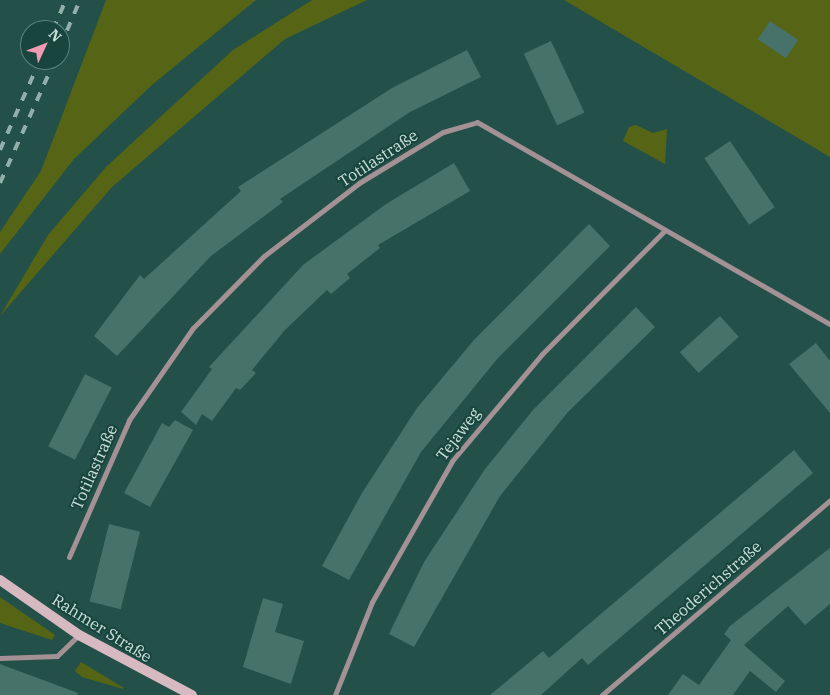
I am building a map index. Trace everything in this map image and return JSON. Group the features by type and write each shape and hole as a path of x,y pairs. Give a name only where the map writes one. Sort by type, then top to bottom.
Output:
{"main road":[{"name":"Rahmer Straße","path":"0,580 79,635 192,695"}],"street":[{"name":"Totilastraße","path":"69,556 129,420 193,328 264,256 359,183 444,132 477,122 664,232 830,324"},
{"name":"Tejaweg","path":"335,695 372,602 452,461 542,354 664,232"},
{"name":"Theoderichstraße","path":"602,695 830,500"},
{"path":"0,658 57,656 79,635"}],"green space":[{"path":"106,0 256,0 153,84 74,159 0,254 0,232 41,171"},
{"path":"312,0 367,0 285,39 112,187 0,316 48,235 106,167 233,50"},
{"path":"564,0 830,0 830,157"},
{"path":"636,125 653,133 667,129 665,164 623,141 629,127"},
{"path":"0,597 55,635 52,640 0,623"},
{"path":"81,662 124,688 82,677 75,671"}],"building":[{"path":"770,21 798,40 786,58 758,39"},
{"path":"551,41 584,113 557,125 524,54"},
{"path":"467,50 481,77 410,112 280,199 283,202 211,256 117,356 94,336 140,275 144,279 241,191 238,187 392,88"},
{"path":"730,141 775,207 749,225 704,158"},
{"path":"454,163 470,191 378,245 380,248 347,274 350,278 331,294 327,290 285,330 252,370 256,373 240,390 236,388 212,421 202,414 196,425 181,412 212,369 209,367 303,265 386,204"},
{"path":"589,224 610,246 498,358 421,452 349,580 322,566 362,493 417,408 474,340"},
{"path":"636,307 655,327 568,412 500,496 414,647 389,634 424,562 485,469 533,410"},
{"path":"720,316 739,337 699,373 680,352"},
{"path":"816,343 830,361 830,413 789,364"},
{"path":"85,374 112,388 75,460 48,446"},
{"path":"175,420 193,430 150,507 124,493 162,423 169,427"},
{"path":"794,450 813,473 588,665 582,658 541,695 490,695 543,651 549,658"},
{"path":"109,524 140,532 121,609 90,602"},
{"path":"830,548 830,604 805,625 788,606 744,645 785,681 776,692 750,671 733,695 668,695 683,674 699,685 731,640 724,634 730,626"},
{"path":"263,598 283,604 275,632 304,641 291,684 243,667"},
{"path":"0,664 78,693 77,695 0,695"}],"railway":[{"path":"57,20 66,0"},
{"path":"70,24 80,0"},
{"path":"0,150 36,70"},
{"path":"0,183 51,70"}]}
